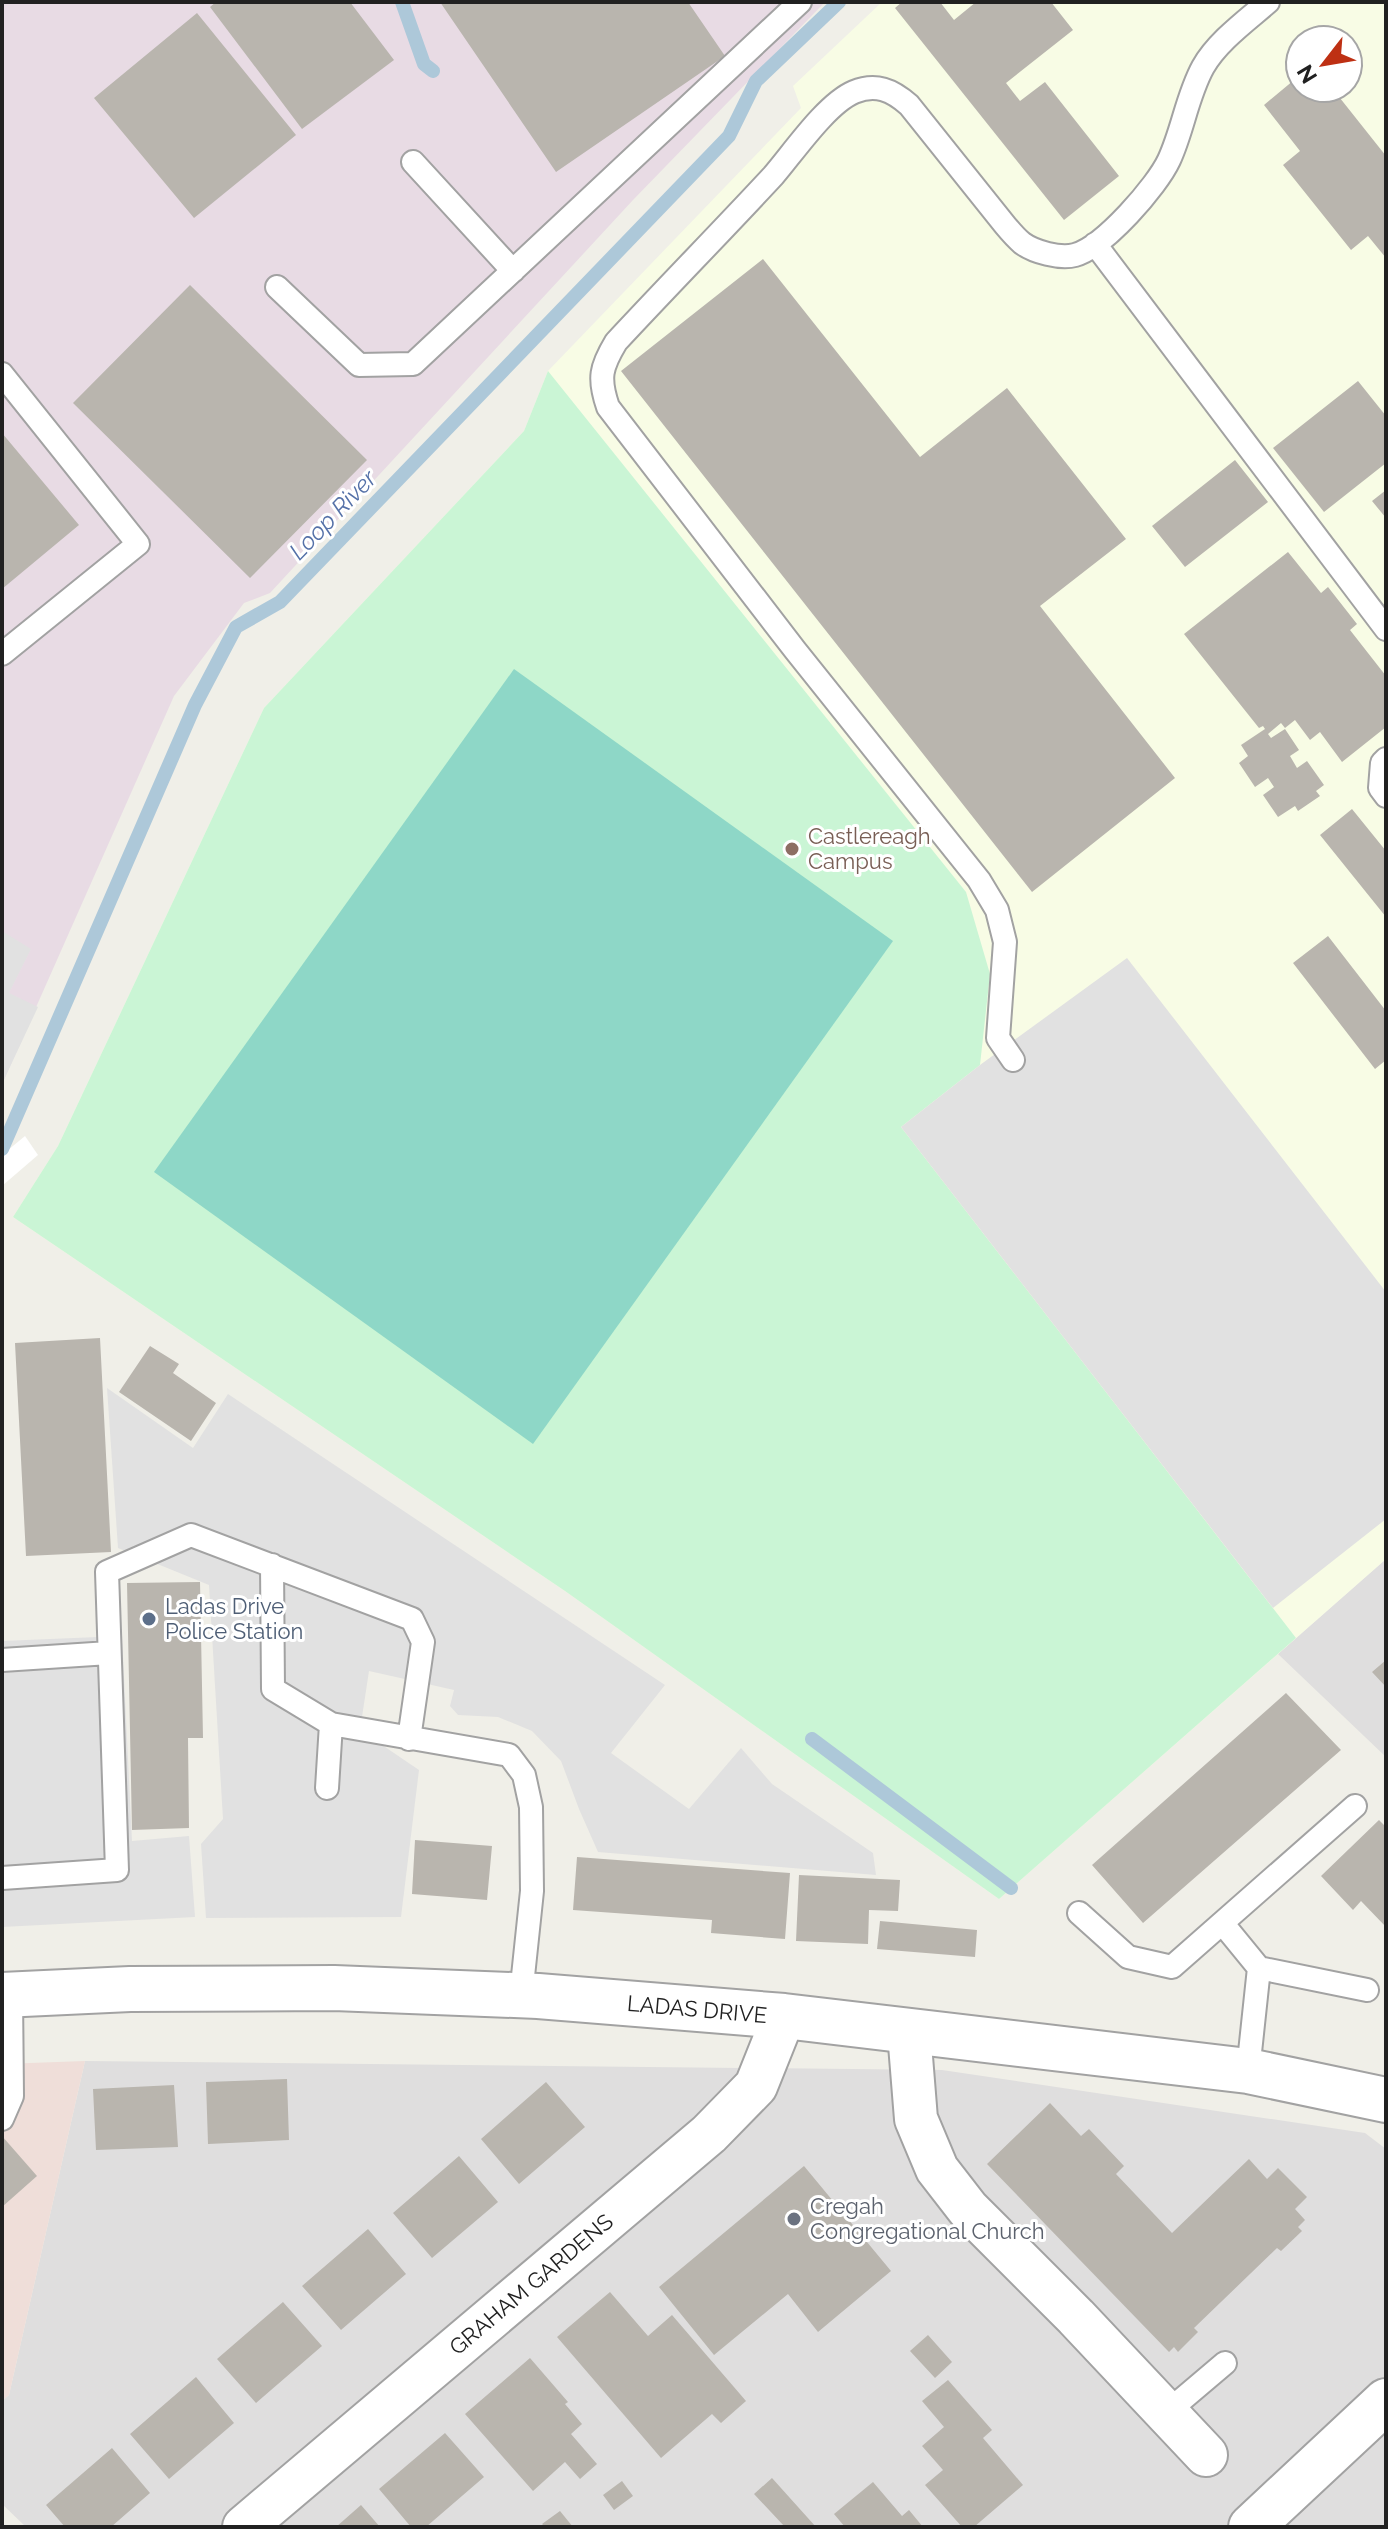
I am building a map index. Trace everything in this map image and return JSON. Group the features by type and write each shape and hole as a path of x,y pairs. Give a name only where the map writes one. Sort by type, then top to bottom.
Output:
{"street":[{"name":"LADAS DRIVE","path":"6,1994 130,1989 334,1988 521,1995 784,2016 1248,2071 1386,2100"},
{"name":"GRAHAM GARDENS","path":"244,2527 709,2134 756,2086 784,2016"},
{"path":"909,2032 916,2119 937,2169 968,2209 1076,2317 1206,2455"},
{"path":"1265,2523 1386,2401"}],"lane":[{"path":"277,287 359,365 413,364 800,2"},
{"path":"1013,1060 998,1038 1005,942 997,910 979,880 795,650 608,407 601,387 603,363 616,342 774,174 823,117 852,93 875,87 893,91 909,105 1005,225 1023,243 1048,254 1074,255 1095,244 1154,185 1168,162 1204,64 1268,2"},
{"path":"413,162 513,271"},
{"path":"1095,244 1386,629"},
{"path":"2,374 138,544 2,654"},
{"path":"1386,759 1382,763 1380,788 1386,796"},
{"path":"2,1878 117,1870 107,1572 191,1535 412,1619 423,1642 409,1739"},
{"path":"272,1565 273,1689 331,1724 509,1755 524,1775 531,1807 532,1891 521,1995"},
{"path":"2,1660 109,1653"},
{"path":"327,1788 331,1724"},
{"path":"1079,1913 1128,1957 1172,1967 1355,1806"},
{"path":"1223,1924 1259,1968 1367,1990"},
{"path":"1248,2071 1259,1968"},
{"path":"2,2119 12,2096 6,1994"},
{"path":"1166,2413 1225,2363"}],"shaded area":[{"path":"2,2 825,2 633,200 270,593 244,603 174,696 2,1084"},
{"name":"Castlereagh Campus","path":"882,2 1386,2 1386,1559 999,1899 565,1591 13,1217 58,1146 264,708 524,431 548,371 801,108 793,86"},
{"path":"514,669 893,941 533,1444 154,1172"},
{"path":"2,931 31,949 9,993 38,1007 2,1084"},
{"path":"1127,958 1386,1292 1386,1519 1273,1608 901,1127"},
{"path":"107,1388 193,1448 228,1394 665,1685 611,1753 689,1809 741,1748 772,1784 873,1853 876,1875 598,1852 561,1761 532,1731 498,1717 458,1715 450,1706 454,1690 369,1671 360,1730 419,1770 401,1917 206,1918 201,1844 223,1819 209,1585 118,1548"},
{"path":"1386,1559 1386,1757 1278,1654"},
{"path":"122,1636 132,1841 189,1836 195,1917 2,1927 2,1641"},
{"path":"85,2061 942,2070 1365,2133 1386,2149 1386,2527 26,2527 2,2504 2,2401 9,2395"},
{"path":"85,2061 9,2395 2,2401 2,2064"}],"green space":[{"path":"548,371 966,892 990,974 980,1065 901,1127 1296,1638 999,1899 565,1591 13,1217 58,1146 264,708 524,431"}],"pier":[{"path":"25,1136 38,1155 2,1186 2,1155"}],"building":[{"path":"216,2 350,2 394,60 302,129 210,7"},
{"path":"440,2 688,2 725,56 556,172"},
{"path":"902,2 940,2 954,20 976,2 1051,2 1073,30 1006,83 1020,101 1045,82 1119,176 1064,220 895,8"},
{"path":"197,13 296,135 194,218 94,98"},
{"path":"1284,88 1284,104 1345,104 1386,156 1386,258 1368,236 1351,250 1283,165 1300,151 1264,105"},
{"path":"763,259 920,457 1007,388 1126,539 1040,606 1175,778 1032,892 621,371"},
{"path":"190,285 367,460 250,578 73,403"},
{"path":"1358,381 1386,416 1386,463 1324,512 1273,448"},
{"path":"2,433 79,525 2,589"},
{"path":"1235,460 1268,502 1185,567 1152,526"},
{"path":"1386,490 1386,518 1372,501"},
{"path":"1288,552 1321,593 1328,587 1357,624 1350,630 1386,676 1386,727 1342,762 1320,732 1310,740 1295,720 1285,728 1281,723 1268,734 1271,738 1285,729 1299,750 1290,756 1297,768 1307,761 1324,785 1316,791 1320,796 1298,811 1295,806 1278,817 1263,795 1274,787 1268,778 1255,787 1239,763 1248,756 1241,745 1265,729 1263,726 1259,728 1184,634"},
{"path":"1352,809 1386,851 1386,917 1320,835"},
{"path":"1328,936 1386,1011 1386,1060 1375,1069 1293,963"},
{"path":"100,1338 111,1552 26,1556 15,1343"},
{"path":"150,1346 179,1364 173,1373 216,1403 191,1441 119,1392"},
{"path":"200,1582 203,1738 188,1738 189,1828 132,1830 127,1583"},
{"path":"1386,1660 1386,1687 1372,1672"},
{"path":"1286,1693 1341,1750 1143,1923 1092,1865"},
{"path":"1379,1820 1386,1827 1386,1927 1361,1901 1353,1910 1321,1876"},
{"path":"415,1840 492,1846 487,1900 412,1894"},
{"path":"577,1857 790,1873 785,1939 711,1933 712,1920 573,1910"},
{"path":"799,1875 900,1880 898,1911 869,1910 868,1944 796,1941"},
{"path":"880,1921 977,1930 975,1957 877,1949"},
{"path":"287,2079 289,2140 208,2144 206,2082"},
{"path":"546,2082 585,2127 519,2184 481,2139"},
{"path":"174,2085 178,2147 96,2150 93,2089"},
{"path":"1050,2103 1081,2136 1089,2129 1124,2166 1116,2174 1172,2233 1249,2159 1267,2179 1278,2168 1307,2197 1295,2209 1305,2220 1298,2227 1302,2231 1281,2251 1277,2248 1194,2328 1198,2332 1178,2352 1174,2347 1169,2352 987,2164"},
{"path":"2,2136 37,2176 2,2207"},
{"path":"459,2156 498,2202 432,2258 393,2213"},
{"name":"Cregah Congregational Church","path":"804,2166 891,2271 818,2332 788,2294 714,2355 659,2287"},
{"path":"368,2229 406,2274 341,2330 302,2286"},
{"path":"610,2292 648,2336 672,2315 746,2401 721,2423 712,2414 661,2458 557,2337"},
{"path":"283,2302 322,2346 256,2403 217,2359"},
{"path":"928,2335 952,2362 935,2378 910,2351"},
{"path":"530,2358 568,2402 565,2404 582,2424 571,2434 597,2464 580,2479 565,2462 533,2491 465,2414"},
{"path":"196,2377 234,2423 169,2479 130,2434"},
{"path":"948,2380 992,2430 983,2438 1023,2485 974,2527 962,2527 925,2485 943,2470 922,2446 944,2427 922,2401"},
{"path":"445,2433 484,2477 426,2527 411,2527 379,2489"},
{"path":"112,2448 150,2493 111,2527 65,2527 46,2505"},
{"path":"772,2478 816,2527 785,2527 754,2494"},
{"path":"622,2481 633,2496 614,2510 603,2495"},
{"path":"873,2482 902,2516 909,2510 923,2527 845,2527 834,2514"},
{"path":"361,2505 380,2527 336,2527"},
{"path":"560,2511 573,2527 545,2527 542,2524"}],"waterway":[{"path":"402,2 424,64 433,71"},
{"name":"Loop River","path":"2,1149 195,705 236,627 280,602 729,136 756,81 839,2"},
{"path":"812,1739 1011,1888"}],"place":[{"name":"Castlereagh Campus","path":"792,849"},
{"name":"Ladas Drive Police Station","path":"149,1619"},
{"name":"Cregah Congregational Church","path":"794,2219"}]}
